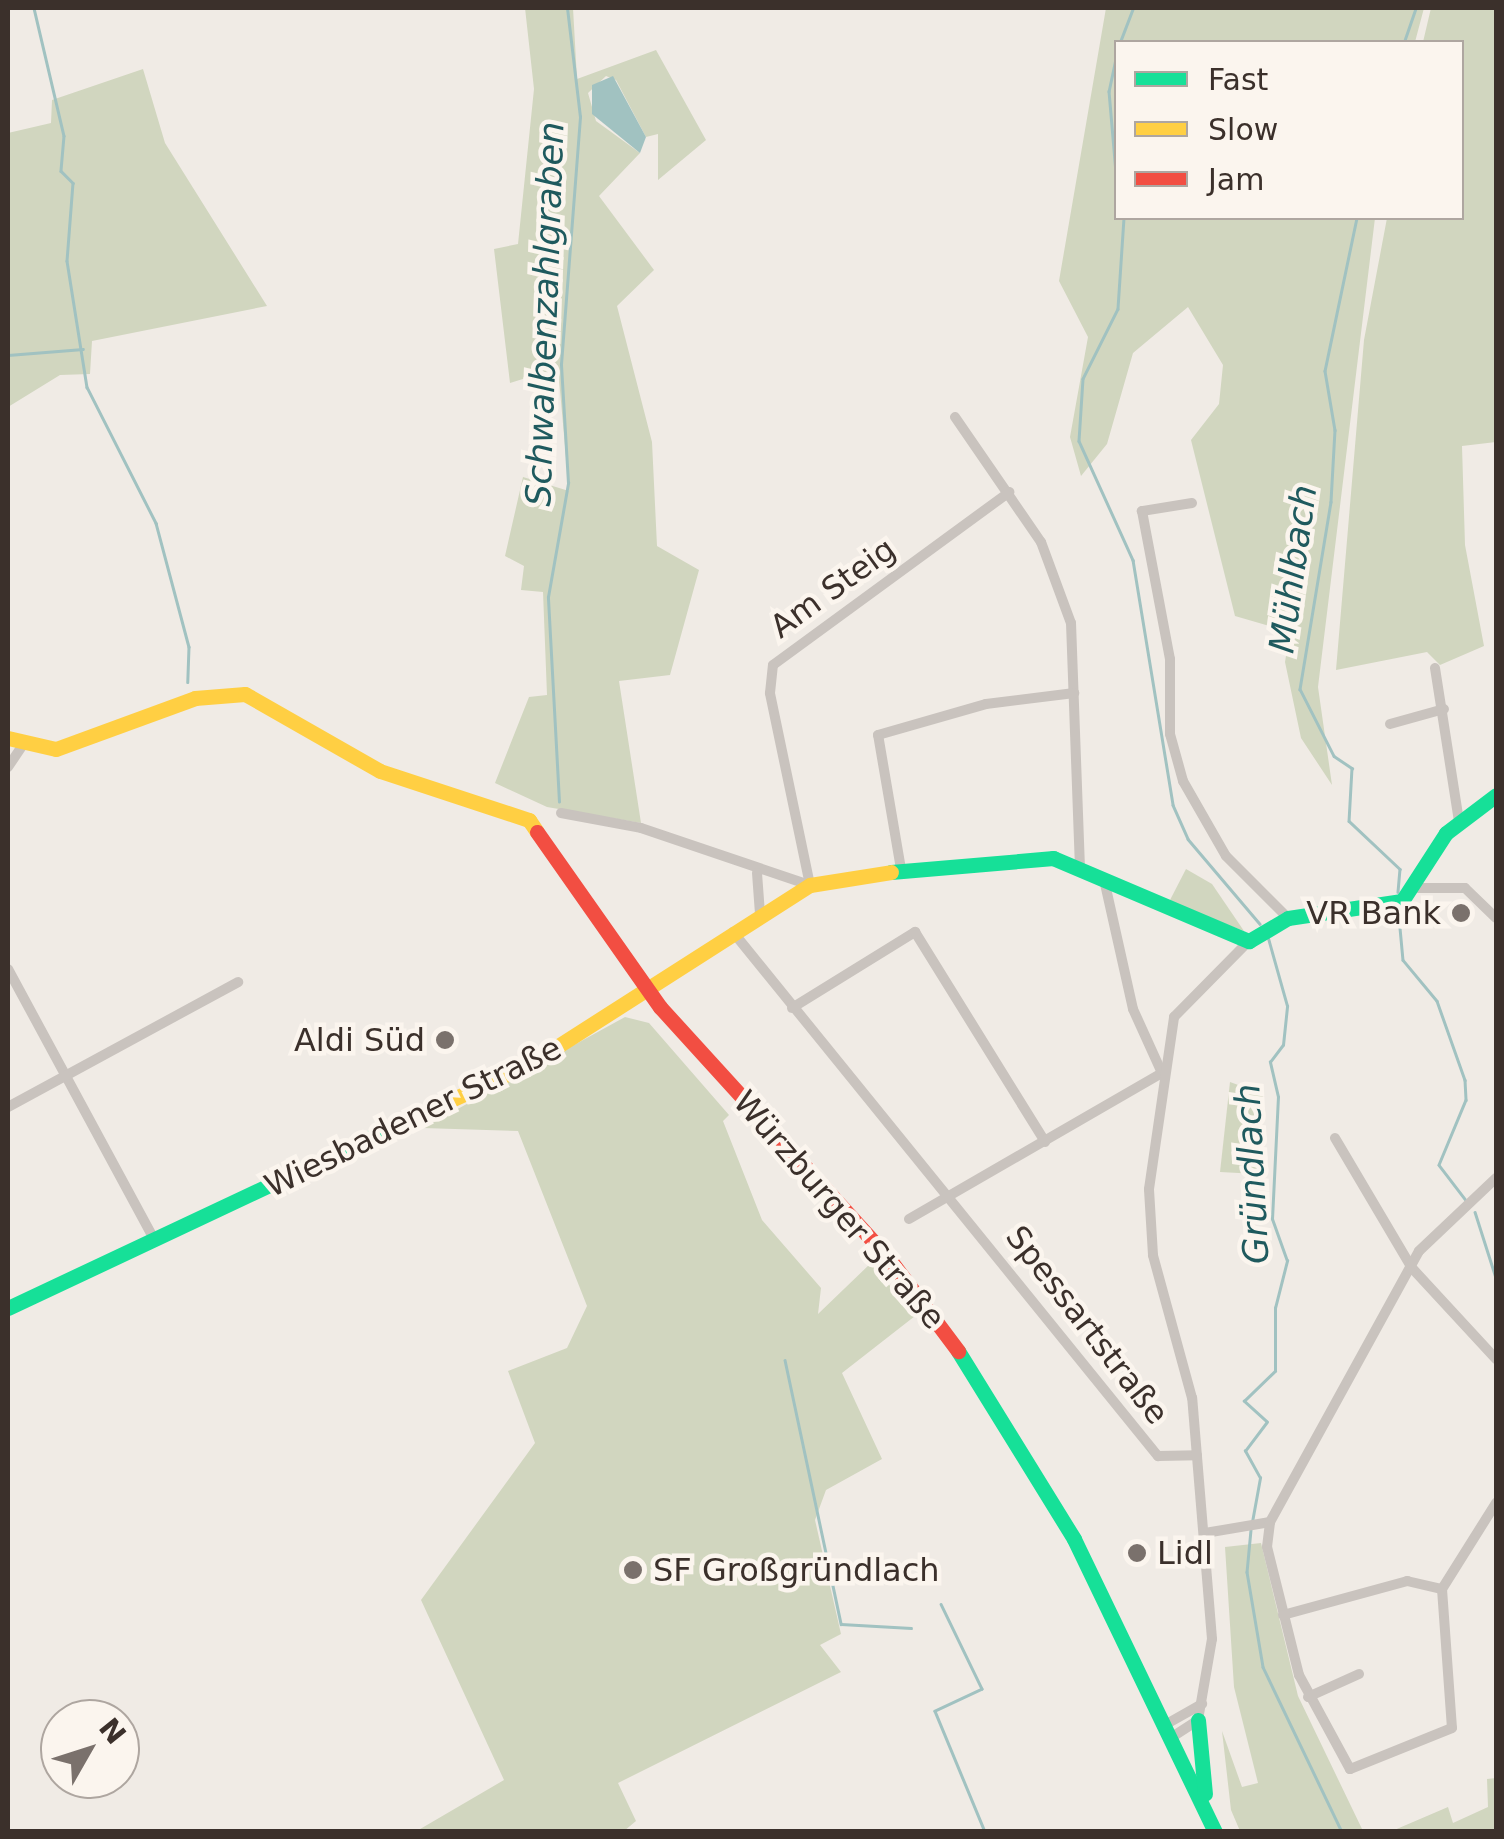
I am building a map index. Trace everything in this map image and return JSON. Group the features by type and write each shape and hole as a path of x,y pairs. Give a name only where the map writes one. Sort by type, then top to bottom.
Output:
{"main road":[{"name":"Würzburger Straße","path":"15,742 56,750 229,692 275,705 380,770 529,820 647,990 962,1352 1052,1497 1216,1832"},
{"path":"804,887 900,869 1005,857 1080,866 1105,884 1252,939 1284,920 1362,914 1418,888 1459,821 1496,795"},
{"name":"Wiesbadener Straße","path":"8,1308 470,1096 647,990 804,887"},
{"path":"1200,1711 1196,1759 1216,1832"}],"street":[{"path":"955,417 1010,492 1058,579 1074,693 1080,866"},
{"name":"Am Steig","path":"804,887 770,693 773,665 1010,492"},
{"path":"1192,503 1142,511 1170,659 1170,734 1183,782 1226,856 1284,920"},
{"path":"1435,668 1459,821"},
{"path":"900,869 878,735 986,704 1074,693"},
{"path":"1390,724 1444,709"},
{"path":"8,767 15,742"},
{"path":"561,813 641,828 804,887"},
{"path":"757,873 760,914"},
{"path":"1105,884 1150,1054 1162,1073"},
{"path":"1418,888 1466,888 1496,918"},
{"path":"733,932 792,1008 952,1193"},
{"path":"792,1008 915,932 1045,1142"},
{"path":"1166,1732 1200,1711 1212,1671 1205,1533 1189,1382 1149,1230 1164,1051 1181,1004 1252,939"},
{"path":"8,969 154,1239"},
{"path":"8,1108 238,982"},
{"path":"1150,1054 1164,1051"},
{"path":"908,1219 1162,1073"},
{"path":"1336,1138 1412,1268 1496,1359"},
{"path":"1496,1178 1436,1230 1266,1521 1283,1615 1308,1697 1344,1764 1357,1770 1452,1728 1442,1589 1496,1503"},
{"name":"Spessartstraße","path":"952,1193 1158,1456 1198,1455"},
{"path":"1205,1533 1266,1521"},
{"path":"1283,1615 1407,1581 1442,1589"},
{"path":"1308,1697 1358,1674"},
{"path":"1166,1732 1200,1711"}],"green space":[{"path":"525,8 573,8 577,79 656,50 706,140 658,180 658,134 646,137 616,80 606,76 588,93 596,121 640,153 599,196 654,270 617,306 652,442 657,546 699,570 670,675 619,681 641,823 547,807 495,783 529,697 547,695 543,592 521,590 524,566 505,556 523,477 569,491 558,368 510,383 494,249 518,244 534,89"},
{"path":"1106,8 1424,8 1416,40 1114,40 1114,220 1375,220 1318,687 1332,785 1301,738 1285,662 1302,557 1280,629 1235,616 1191,440 1219,404 1223,365 1188,307 1133,353 1107,444 1081,476 1070,437 1088,337 1059,281"},
{"path":"1431,8 1496,8 1496,442 1462,446 1465,545 1484,646 1440,665 1427,652 1336,670 1364,340 1387,220 1464,220 1464,40 1423,40"},
{"path":"143,69 165,143 267,306 92,341 90,374 60,375 8,407 8,133 51,123 52,100"},
{"path":"1186,869 1212,884 1244,931 1169,902"},
{"path":"625,1017 649,1023 729,1115 723,1121 762,1220 821,1288 818,1314 871,1263 915,1316 842,1373 882,1459 826,1490 815,1520 841,1634 820,1645 841,1672 618,1783 636,1821 624,1831 415,1832 504,1780 421,1600 535,1443 508,1371 567,1348 587,1306 518,1131 423,1128"},
{"path":"1230,1082 1263,1094 1257,1174 1220,1172"},
{"path":"1261,1543 1298,1696 1363,1831 1240,1831 1231,1810 1222,1731 1242,1787 1258,1783 1234,1687 1225,1547"},
{"path":"1496,1778 1496,1831 1392,1831 1448,1807 1453,1823 1488,1807 1487,1779"}],"water":[{"path":"613,76 646,137 640,153 592,114 592,85"}],"waterway":[{"path":"34,8 64,136 61,171 73,183 67,261 87,387 156,523 189,647 188,682"},
{"name":"Schwalbenzahlgraben","path":"559,802 548,597 568,483 561,364 580,117 567,8"},
{"name":"Gründlach","path":"1121,40 1133,8"},
{"name":"Mühlbach","path":"1405,40 1416,8"},
{"name":"Gründlach","path":"1114,68 1109,91 1114,150"},
{"name":"Gründlach","path":"1124,220 1118,309 1083,379 1079,441 1133,560 1173,805 1188,839 1260,924"},
{"name":"Mühlbach","path":"1357,220 1325,371 1335,430 1331,502 1300,689 1334,756 1352,768 1349,821 1400,869 1398,892"},
{"path":"8,355 83,349"},
{"name":"Mühlbach","path":"1399,917 1403,960 1437,1001 1465,1080 1466,1100 1439,1165 1465,1199"},
{"name":"Gründlach","path":"1252,1522 1260,1478 1245,1451 1267,1422 1244,1401 1275,1371 1275,1308 1287,1261 1272,1219 1278,1097 1270,1062 1283,1045 1287,1006 1267,935"},
{"name":"Mühlbach","path":"1475,1212 1496,1278"},
{"path":"785,1360 841,1624 911,1628"},
{"name":"Gründlach","path":"1251,1530 1247,1572 1263,1667 1342,1832"},
{"path":"941,1604 982,1689 935,1711 985,1832"}],"traffic: fast":[{"path":"891,872 1053,858 1249,941 1288,918 1402,901 1446,833 1496,795"},
{"path":"8,1308 421,1114"},
{"path":"958,1351 1074,1539 1215,1832"},
{"path":"1198,1720 1205,1794"}],"traffic: slow":[{"path":"8,738 56,749 195,698 245,694 380,771 529,820 537,832"},
{"path":"421,1114 533,1062 810,885 891,872"}],"traffic: jam":[{"path":"537,832 660,1007 890,1260 958,1351"}],"place":[{"name":"VR Bank","path":"1461,913"},
{"name":"Aldi Süd","path":"445,1040"},
{"name":"Lidl","path":"1137,1553"},
{"name":"SF Großgründlach","path":"633,1570"}]}
